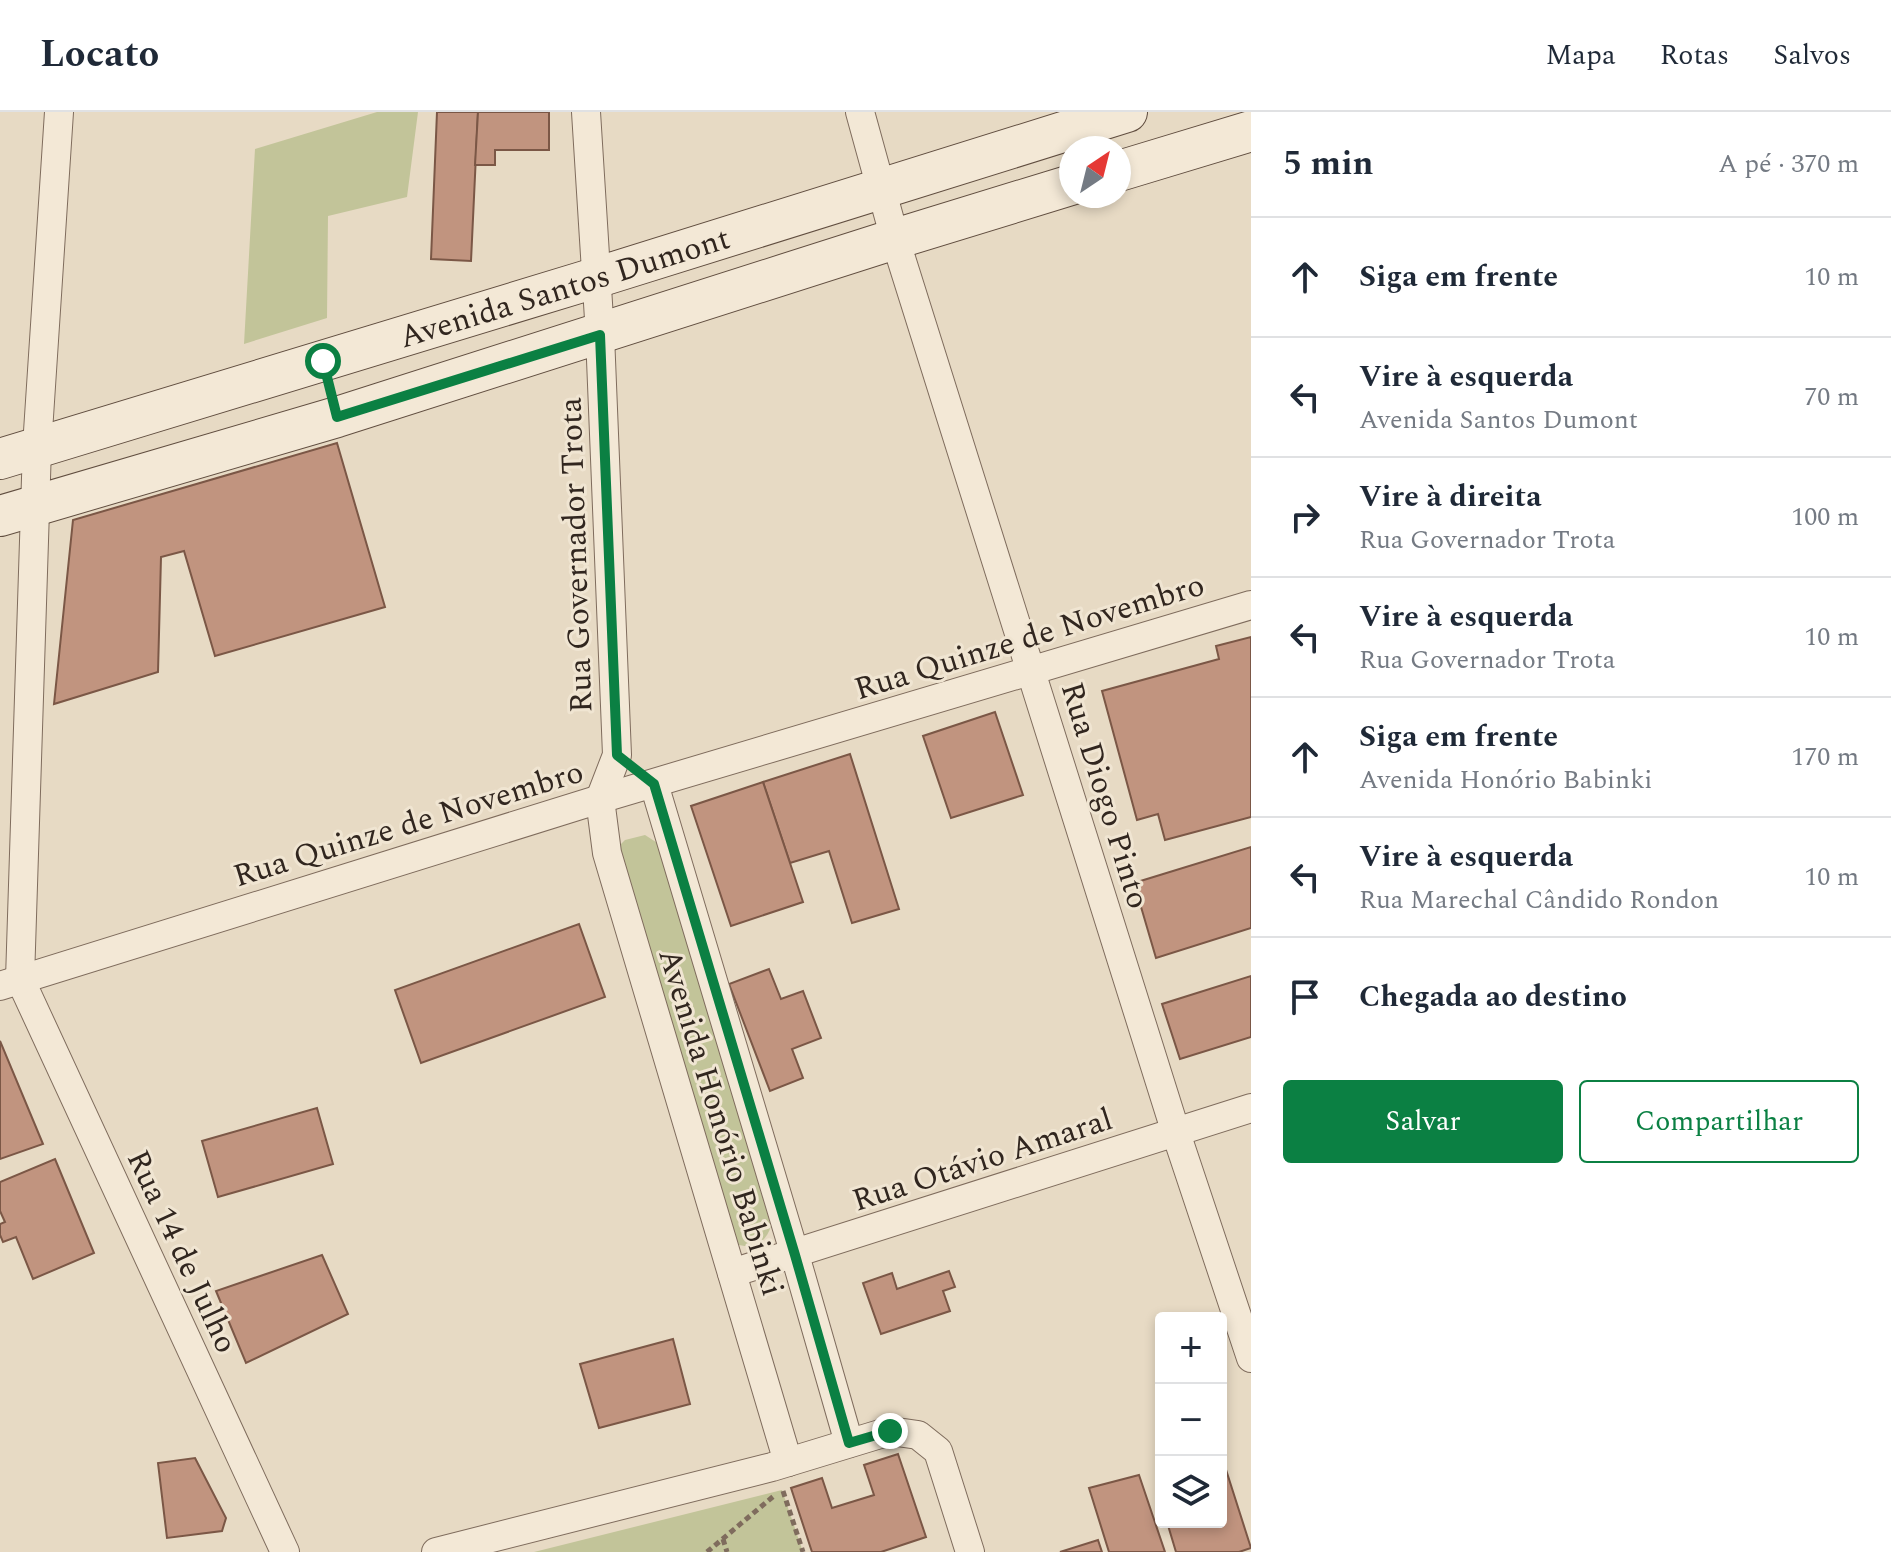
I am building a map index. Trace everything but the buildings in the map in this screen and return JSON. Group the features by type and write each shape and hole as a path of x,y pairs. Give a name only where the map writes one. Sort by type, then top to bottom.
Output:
{"main road":[{"name":"Avenida Santos Dumont","path":"0,459 1127,112"},
{"path":"1131,167 1251,131"},
{"name":"Avenida Santos Dumont","path":"18,510 337,417 1059,189"},
{"path":"323,361 337,417"}],"street":[{"path":"10,982 18,510 37,447 59,112"},
{"name":"Rua Governador Trota","path":"586,112 600,335 617,755 600,799"},
{"name":"Rua Diogo Pinto","path":"860,112 895,239 1176,1133 1251,1358"},
{"name":"Rua Quinze de Novembro","path":"10,982 600,799 1251,605"},
{"name":"Rua Governador Trota","path":"617,755 654,784"},
{"name":"Avenida Honório Babinki","path":"654,784 849,1443"},
{"name":"Avenida Honório Babinki","path":"600,799 607,853 732,1273 785,1476"},
{"name":"Rua 14 de Julho","path":"10,982 285,1552"},
{"name":"Rua Otávio Amaral","path":"732,1273 1251,1108"},
{"path":"436,1552 785,1476 849,1443 890,1431 918,1435 938,1451 970,1552"}],"path":[{"path":"768,1493 785,1476"},
{"path":"707,1552 785,1476"},
{"path":"785,1476 803,1552"},
{"path":"723,1539 727,1552"}],"green space":[{"path":"377,112 418,112 407,197 328,216 327,318 244,344 255,149"},
{"path":"645,835 659,844 771,1226 758,1244 736,1244 618,847 625,840"},
{"path":"782,1490 803,1552 534,1552"}],"route":[{"path":"323,361 337,417 600,335 617,755 654,784 668,825 849,1443 890,1431"}]}
